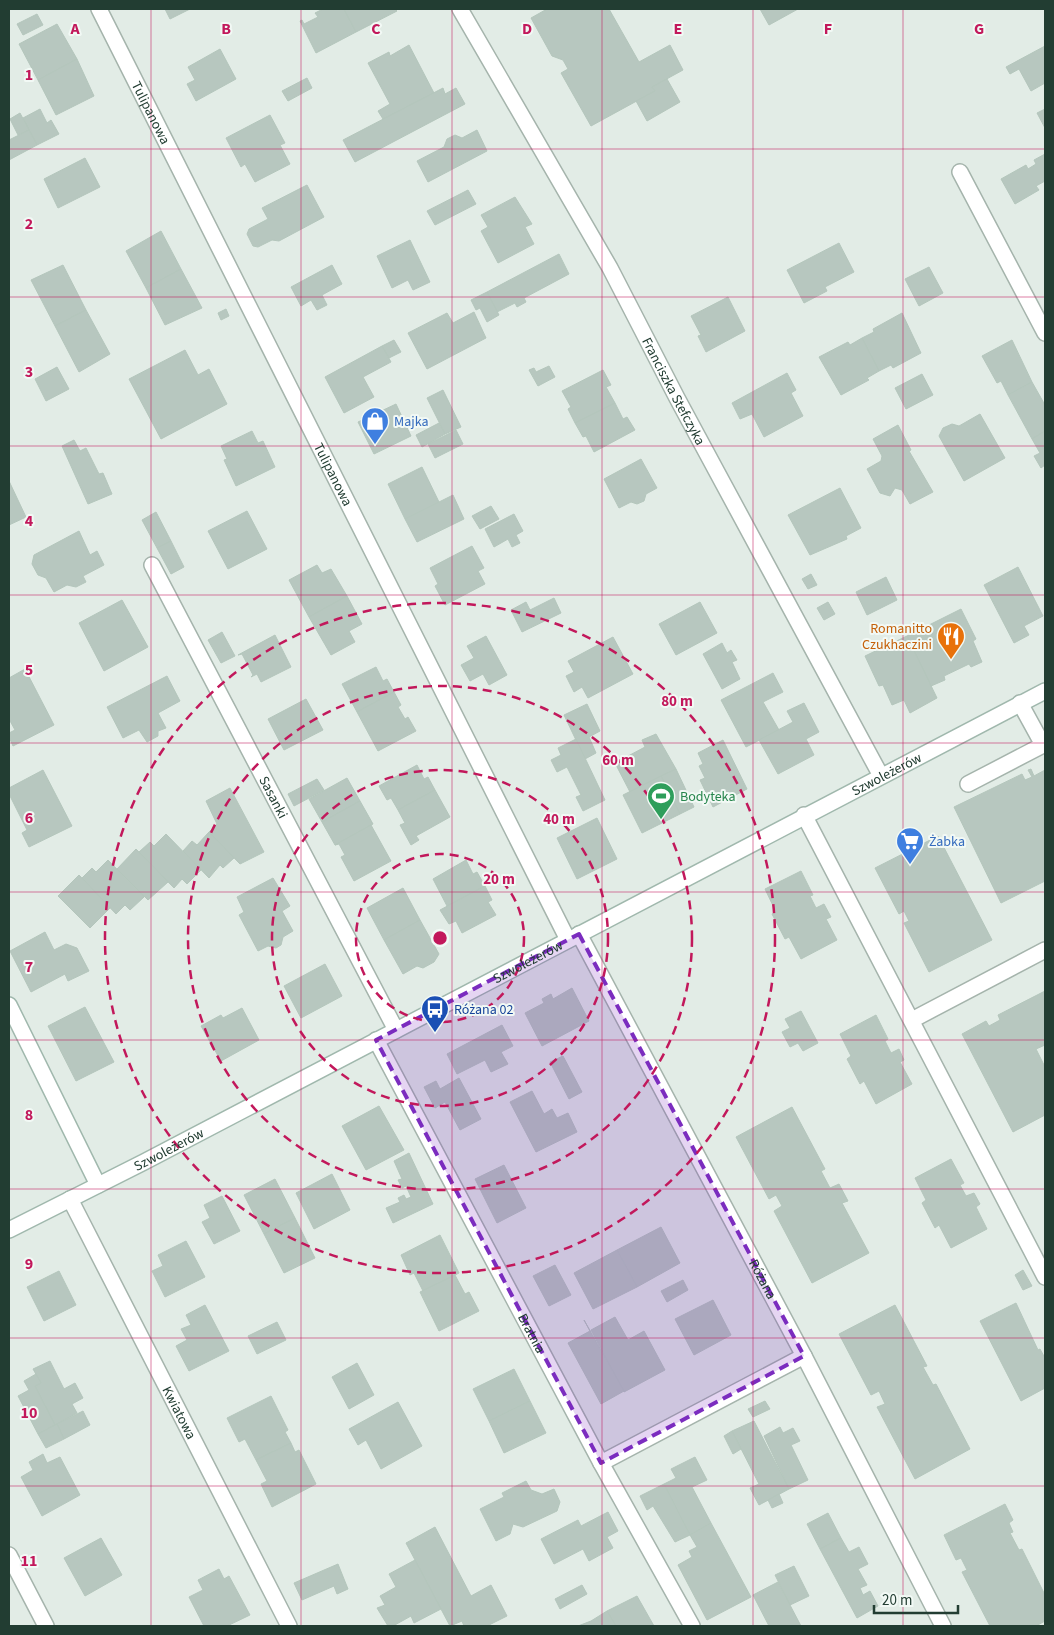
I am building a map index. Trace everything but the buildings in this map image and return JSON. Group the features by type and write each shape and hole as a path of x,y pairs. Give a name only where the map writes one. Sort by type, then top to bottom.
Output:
{"street":[{"name":"Tulipanowa","path":"100,9 573,937"},
{"name":"Franciszka Stefczyka","path":"460,9 610,268 677,398 881,776"},
{"path":"960,172 1045,333"},
{"name":"Sasanki","path":"152,565 396,1030"},
{"name":"Szwoleżerów","path":"9,1230 396,1030 1045,690"},
{"path":"968,784 1043,745 1020,704"},
{"path":"804,815 1045,1277"},
{"name":"Różana","path":"573,937 804,1356 943,1626"},
{"path":"912,1020 1045,950"},
{"path":"9,1005 98,1185"},
{"name":"Bratnia","path":"376,1040 601,1463 692,1626"},
{"name":"Kwiatowa","path":"70,1199 289,1626"},
{"path":"601,1463 804,1356"},
{"path":"9,1555 46,1626"}],"highlighted area":[{"path":"579,934 804,1356 601,1463 376,1040"}],"place":[{"name":"Majka","path":"375,445"},
{"name":"Romanitto Czukhaczini","path":"951,660"},
{"name":"Bodyteka","path":"661,820"},
{"name":"Żabka","path":"910,865"},
{"name":"Różana 02","path":"435,1033"}]}
